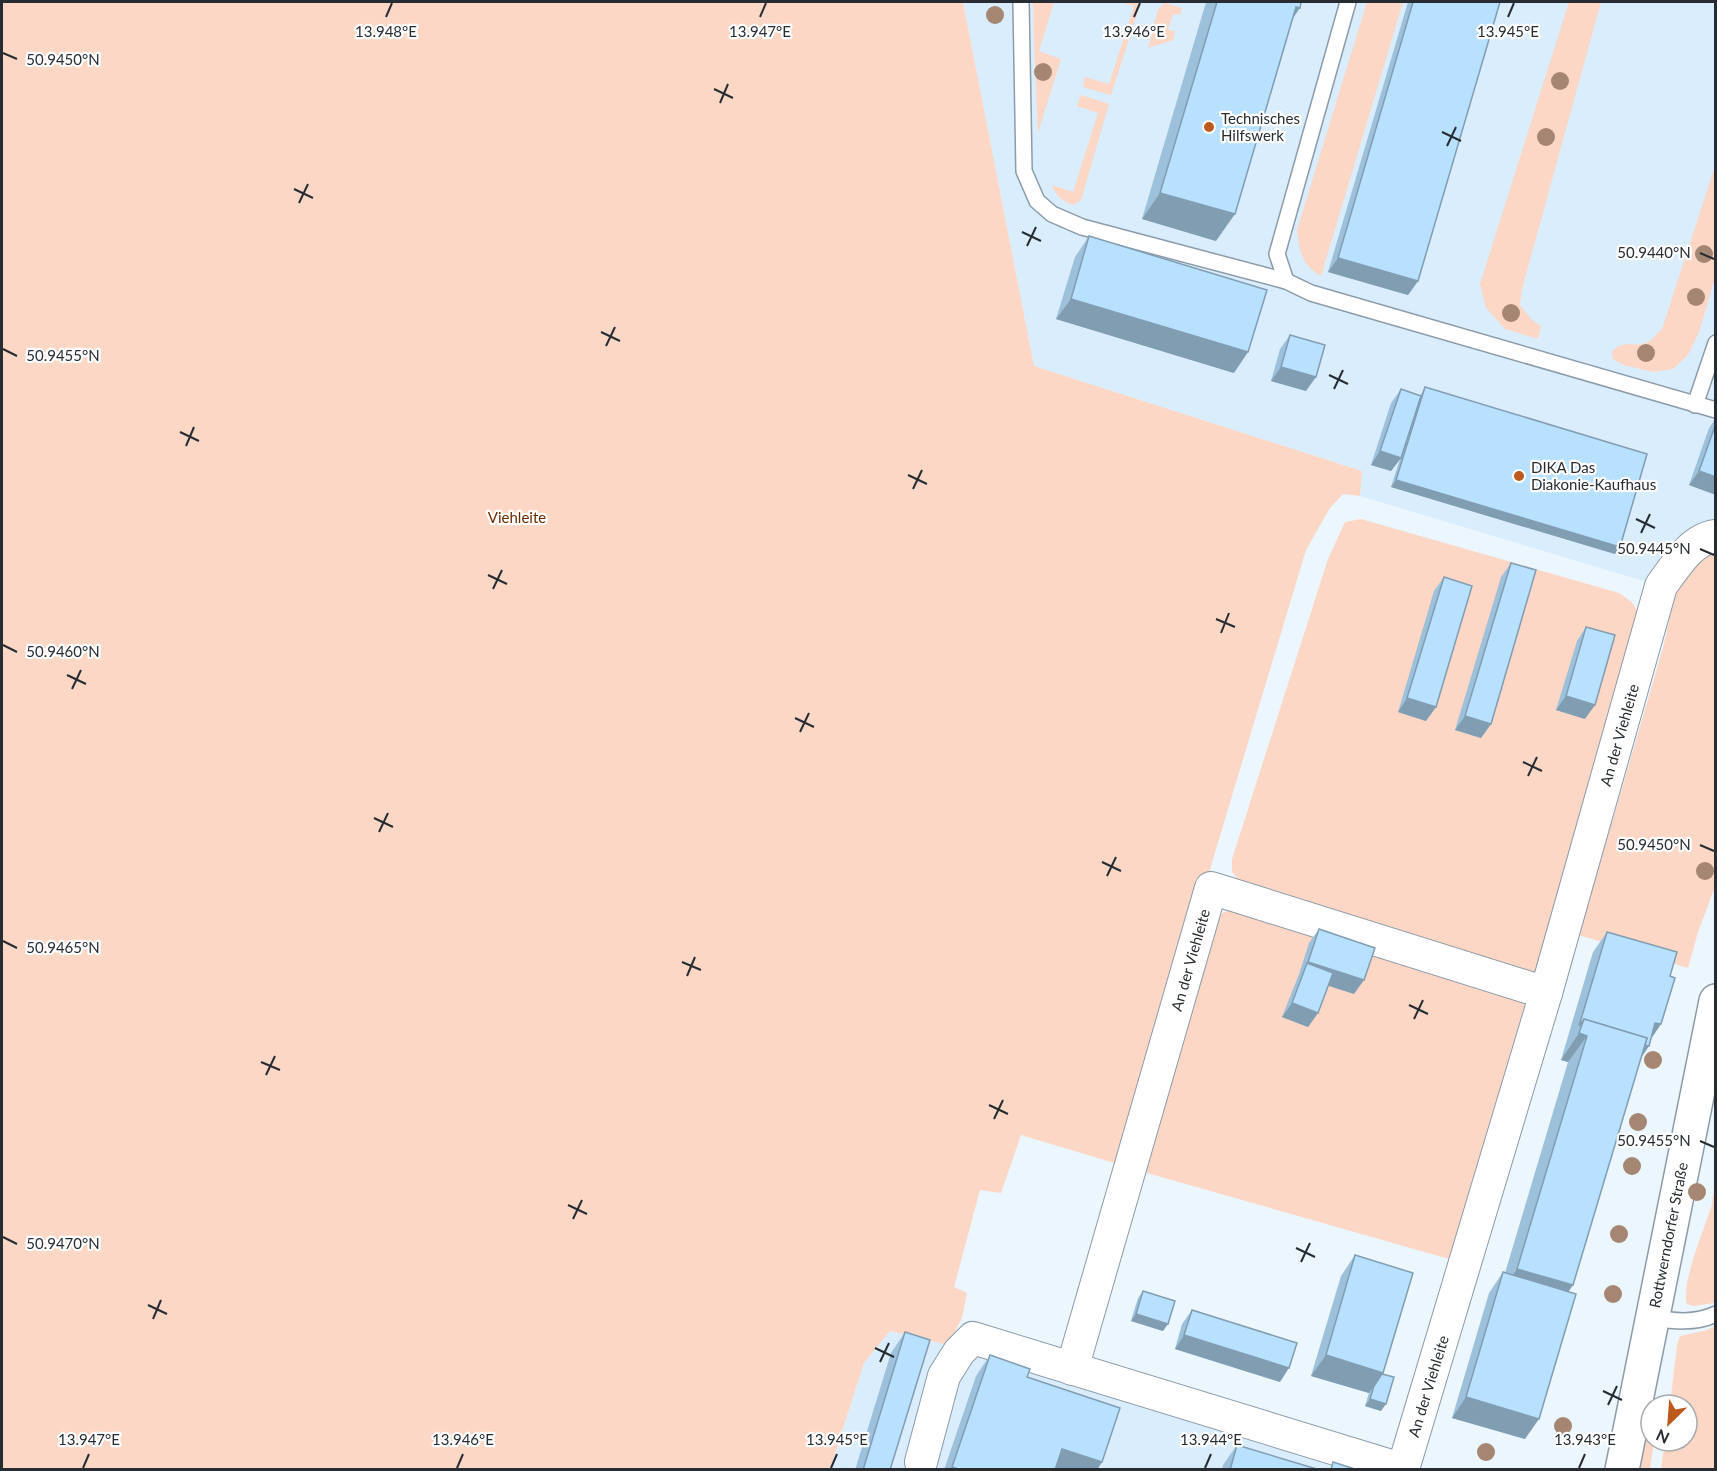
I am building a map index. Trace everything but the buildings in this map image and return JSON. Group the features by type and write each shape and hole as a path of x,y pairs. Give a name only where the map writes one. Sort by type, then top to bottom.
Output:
{"main road":[{"name":"Rottwerndorfer Straße","path":"1622,1470 1716,1001"}],"street":[{"name":"An der Viehleite","path":"921,1462 944,1376 959,1352 973,1338 1404,1470 1546,993 1661,586 1682,558 1704,537 1716,536"},
{"name":"An der Viehleite","path":"1072,1369 1211,888 1546,993"}],"lane":[{"path":"1020,2 1024,171 1037,201 1052,214 1082,227 1286,281 1311,293 1716,410"},
{"path":"1286,281 1277,254 1348,2"},
{"path":"1695,405 1716,343"},
{"path":"1651,1318 1675,1322 1704,1320 1716,1314"}],"shaded area":[{"path":"963,2 1715,2 1715,550 1676,589 1640,580 1360,496 1362,471 1034,366"},
{"path":"890,1331 948,1345 1340,1469 830,1470 864,1363"}],"green space":[{"name":"Viehleite","path":"2,2 963,2 1034,366 1362,471 1360,496 1343,494 1330,508 1306,550 1121,1165 1021,1135 1001,1193 980,1190 954,1287 967,1293 962,1318 948,1345 890,1331 864,1363 830,1469 2,1470"},
{"path":"1033,2 1054,2 1039,51 1061,59 1038,133 1034,41"},
{"path":"1119,2 1141,2 1111,95 1083,87 1085,77 1109,84 1134,6"},
{"path":"1367,2 1403,2 1321,276 1305,262 1297,230"},
{"path":"1569,2 1601,2 1522,289 1520,305 1533,321 1541,326 1538,339 1505,329 1486,308 1480,284"},
{"path":"1165,3 1182,8 1180,15 1173,14 1168,30 1175,31 1173,40 1148,48 1158,9"},
{"path":"1081,95 1109,104 1081,200 1073,205 1060,198 1052,185 1073,192 1098,113 1077,106"},
{"path":"1715,166 1715,278 1699,332 1688,355 1673,369 1653,372 1623,365 1613,359 1612,352 1616,348 1648,342 1662,329"},
{"path":"1361,519 1619,593 1631,602 1638,613 1640,624 1534,978 1241,883 1232,872 1232,859 1328,559 1345,522"},
{"path":"1715,550 1715,887 1698,932 1688,968 1579,935 1663,648 1676,589 1688,568"},
{"path":"1235,905 1527,997 1449,1259 1140,1171 1209,930 1221,914"},
{"path":"1715,1181 1715,1303 1693,1306 1687,1304 1687,1283 1712,1204"},
{"path":"1715,1326 1715,1469 1661,1469 1663,1453 1699,1453 1699,1393 1671,1393 1680,1336"},
{"path":"1643,1453 1652,1453 1650,1469 1640,1470"}],"place":[{"name":"Technisches Hilfswerk","path":"1209,127"},
{"name":"DIKA Das Diakonie-Kaufhaus","path":"1519,476"}]}
